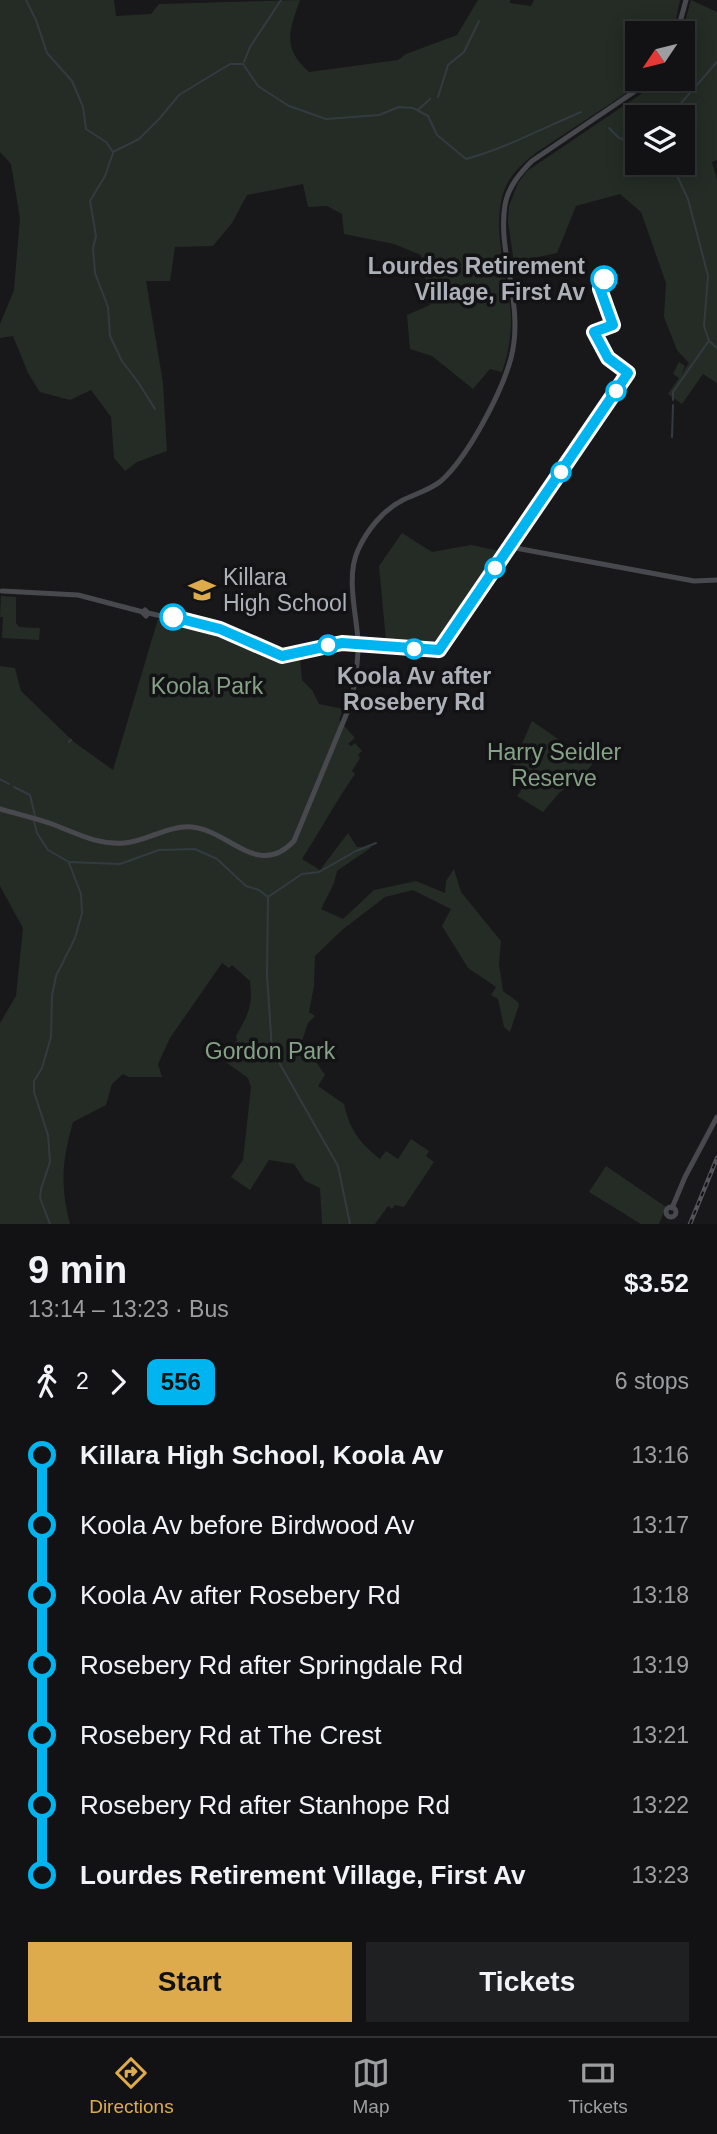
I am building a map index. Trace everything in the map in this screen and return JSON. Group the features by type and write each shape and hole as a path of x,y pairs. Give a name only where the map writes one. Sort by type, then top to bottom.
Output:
{"main road":[{"path":"680,21 686,0"},
{"path":"0,809 88,839 110,843 138,841 178,827 197,828 221,837 253,857 268,858 290,849 300,836 355,686 358,644 354,561 362,543 382,514 399,502 431,488 448,474 496,397 510,362 515,320 504,222 505,205 514,181 533,161 635,91"},
{"path":"2,591 78,595 220,629 282,656 338,643 437,651 510,547 694,581 717,580"},
{"path":"665,1224 669,1217 675,1214 672,1208 685,1177 717,1117"}],"green space":[{"path":"0,0 114,0 116,16 151,14 159,4 300,0 291,30 291,47 309,72 398,60 406,54 457,35 478,0 510,0 510,3 531,6 534,0 680,0 676,21 625,21 625,91 630,91 537,152 510,179 503,194 499,228 511,318 509,346 502,372 490,369 473,389 432,356 410,349 407,315 430,305 421,255 394,244 344,234 342,214 327,206 308,207 303,184 247,195 232,223 213,246 175,247 170,281 146,281 163,383 167,451 137,462 125,471 114,458 111,417 91,390 70,400 40,392 28,373 13,336 0,338 0,324 14,290 20,218 11,164 0,152"},
{"path":"691,0 717,12 717,160 712,162 717,180 717,383 703,374 682,404 668,394 679,378 673,374 679,362 685,366 681,375 689,363 677,350 664,317 666,283 641,212 620,194 576,206 557,253 514,262 508,222 509,206 518,183 527,171 646,91 695,91 695,21 685,21"},
{"path":"402,533 432,552 471,545 500,551 501,554 490,571 487,570 456,615 458,617 436,646 386,641 379,566"},
{"path":"1,596 16,597 16,623 19,627 40,628 39,640 2,638"},
{"path":"158,619 219,634 278,661 300,657 302,680 312,690 319,704 343,709 339,720 355,738 348,744 351,746 355,743 362,751 352,771 355,774 302,859 320,870 348,833 357,847 372,847 337,871 321,909 343,919 374,890 416,881 445,893 446,881 454,869 461,892 501,941 499,964 503,991 519,1005 510,1032 504,1027 498,999 491,995 496,987 468,968 442,926 451,909 413,890 385,897 342,930 315,956 314,986 309,1012 315,1016 308,1023 302,1041 325,1075 318,1086 344,1104 356,1135 380,1159 386,1151 398,1159 411,1139 429,1151 426,1156 434,1162 404,1207 395,1205 392,1209 388,1206 375,1224 322,1224 320,1188 305,1181 294,1164 269,1160 250,1190 231,1177 243,1160 251,1087 248,1078 223,1060 237,1040 236,1036 250,1004 251,990 250,981 232,965 229,968 222,963 170,1038 158,1064 162,1077 129,1077 123,1074 112,1084 106,1105 73,1122 66,1149 64,1173 70,1224 0,1224 0,1023 16,996 23,928 0,886 0,666 15,668 21,691 74,742 113,770"},
{"name":"Harry Seidler Reserve","path":"532,721 593,763 585,773 559,793 543,812 517,796 531,776 513,764"},
{"path":"606,1166 666,1207 659,1224 641,1224 589,1192"}],"waterway":[{"path":"26,0 47,53 72,81 83,107 86,129 106,142 113,152 139,139 179,95 230,64 243,64 258,86 289,106 326,119 379,115 399,107 413,108 428,116 437,135 466,159 510,144 581,112"},
{"path":"244,62 250,47 281,0"},
{"path":"438,97 448,65 464,52 479,21"},
{"path":"679,105 717,62"},
{"path":"418,110 430,99"},
{"path":"609,128 619,138 625,140"},
{"path":"113,153 105,176 90,201 96,236 93,248 95,273 108,307 110,336 122,361 155,409"},
{"path":"677,175 688,199 708,276 704,326 709,341 717,348"},
{"path":"673,400 673,392 708,342"},
{"path":"672,437 673,405"},
{"path":"0,779 9,784"},
{"path":"14,787 30,795 35,816"},
{"path":"34,822 37,833 48,850 69,862 120,864 159,850 195,849 217,859 246,886 259,890 268,897 302,874 319,872 376,843"},
{"path":"50,1224 40,1198 50,1162 48,1135 34,1092 34,1081 42,1068 51,1037 52,996 56,976 75,938 82,913 81,894 69,863"},
{"path":"268,897 267,975 272,1050 338,1166 350,1224"}],"railway":[{"path":"690,1224 717,1158"}],"bus line":[{"name":"556","path":"173,617 220,629 282,656 342,643 435,652 439,650 628,373 608,358 594,332 613,325 600,289 604,279"}],"place":[{"name":"Lourdes Retirement Village, First Av","path":"604,279"},
{"name":"Killara High School","path":"202,590"},
{"name":"Koola Av after Rosebery Rd","path":"414,649"}],"park label":[{"name":"Koola Park","path":"207,686"},
{"name":"Gordon Park","path":"270,1051"}]}
